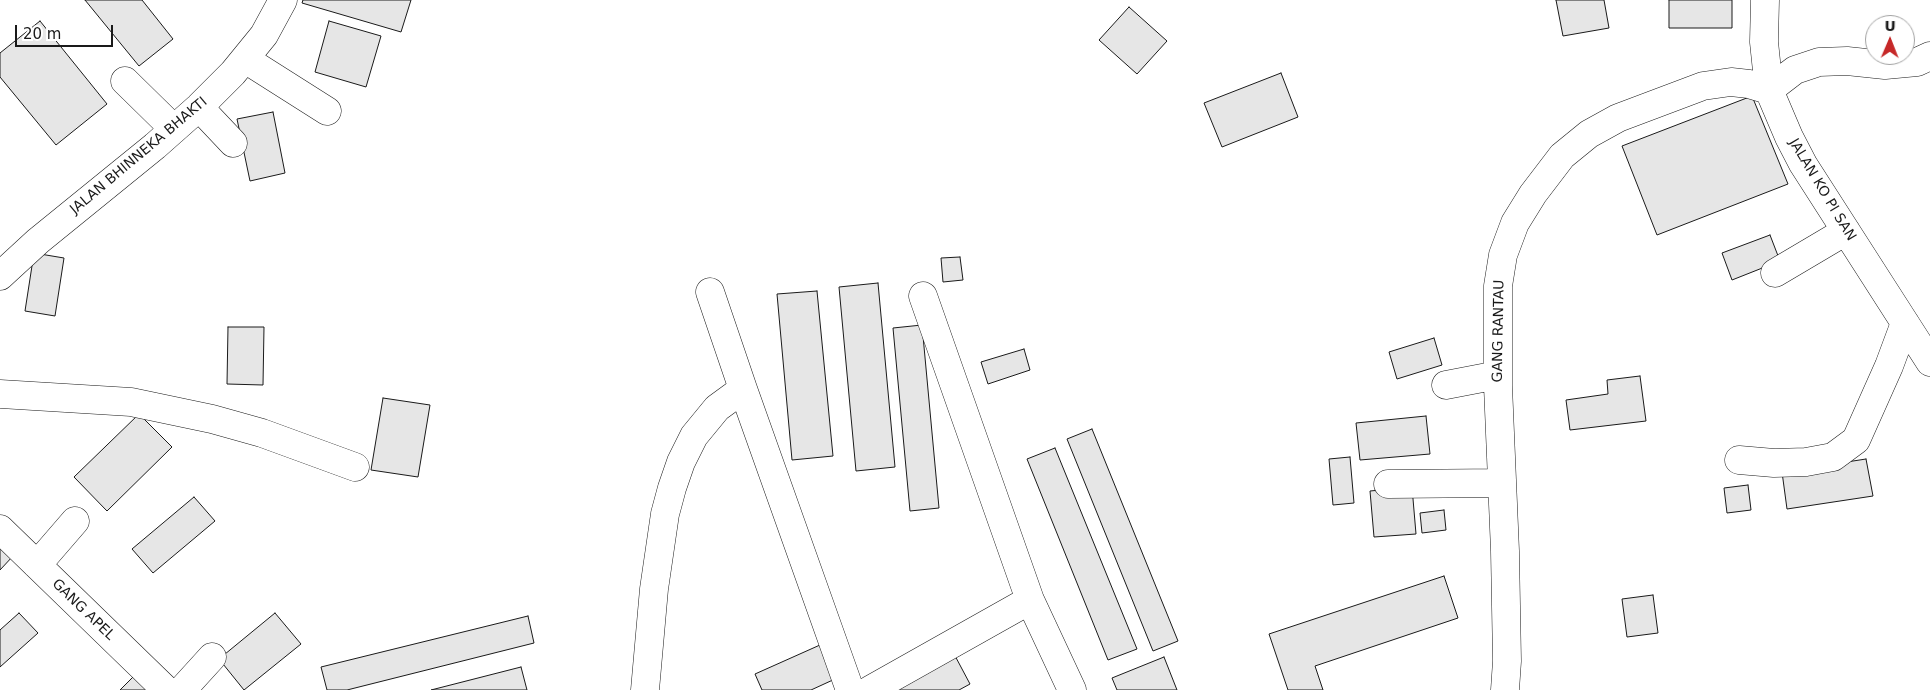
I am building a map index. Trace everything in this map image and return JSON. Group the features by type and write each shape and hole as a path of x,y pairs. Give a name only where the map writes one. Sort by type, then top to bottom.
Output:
{"street":[{"name":"JALAN BHINNEKA BHAKTI","path":"0,276 31,247 174,129 233,74 264,35 283,0"},
{"name":"JALAN KO PI SAN","path":"1766,0 1764,42 1769,90 1789,137 1803,164 1930,362"},
{"path":"1769,90 1795,70 1819,62 1847,61 1885,65 1917,62 1930,56"},
{"path":"245,59 327,111"},
{"path":"125,81 174,129"},
{"name":"GANG RANTAU","path":"1505,690 1507,662 1498,375 1498,286 1503,255 1515,223 1533,194 1562,156 1589,134 1618,118 1703,86 1730,82 1749,84 1769,90"},
{"path":"199,107 233,143"},
{"path":"1775,273 1846,231"},
{"path":"710,292 850,690"},
{"path":"923,296 1030,600 1072,690"},
{"path":"1738,460 1774,463 1806,462 1833,457 1856,440 1886,374 1905,323"},
{"path":"1446,384 1498,375"},
{"path":"645,690 654,588 665,514 672,488 681,462 694,436 717,408 743,389"},
{"path":"0,394 131,402 212,419 262,433 355,467"},
{"path":"1388,484 1502,483"},
{"path":"37,565 75,521"},
{"name":"GANG APEL","path":"0,529 166,690"},
{"path":"870,690 1030,600"},
{"path":"182,690 212,657"}],"building":[{"path":"85,0 142,0 173,39 139,66"},
{"path":"303,0 411,0 401,32 302,3"},
{"path":"1556,0 1604,0 1609,28 1563,36"},
{"path":"1669,0 1732,0 1732,28 1669,28"},
{"path":"1129,7 1167,41 1137,74 1099,40"},
{"path":"40,21 107,104 56,145 0,77 0,53"},
{"path":"329,21 381,36 366,87 315,72"},
{"path":"1281,73 1298,117 1222,147 1204,103"},
{"path":"1752,96 1788,184 1657,235 1622,146"},
{"path":"273,112 285,173 250,181 237,119"},
{"path":"1770,235 1780,261 1732,280 1722,253"},
{"path":"34,253 64,258 55,316 25,311"},
{"path":"960,257 963,280 943,282 941,258"},
{"path":"878,283 895,467 856,471 839,287"},
{"path":"817,291 833,456 792,460 777,294"},
{"path":"922,325 939,508 910,511 893,328"},
{"path":"228,327 264,327 263,385 227,384"},
{"path":"1434,338 1442,365 1397,379 1389,352"},
{"path":"1024,349 1030,370 988,384 981,362"},
{"path":"1640,376 1646,421 1570,430 1566,400 1608,394 1607,380"},
{"path":"383,398 430,405 418,477 371,470"},
{"path":"139,414 172,447 107,511 74,477"},
{"path":"1426,416 1430,454 1360,460 1356,423"},
{"path":"1092,429 1178,641 1153,651 1067,439"},
{"path":"1055,448 1137,649 1108,660 1027,459"},
{"path":"1350,457 1354,503 1333,505 1329,459"},
{"path":"1866,459 1873,496 1787,509 1782,472"},
{"path":"1748,485 1751,510 1727,513 1724,488"},
{"path":"1412,487 1416,534 1374,537 1370,491"},
{"path":"194,497 215,521 153,573 132,549"},
{"path":"1444,510 1446,530 1422,533 1420,513"},
{"path":"0,543 13,556 0,570"},
{"path":"1444,576 1458,618 1315,666 1323,690 1288,690 1269,634"},
{"path":"1653,595 1658,633 1627,637 1622,599"},
{"path":"19,613 38,633 0,667 0,630"},
{"path":"275,613 301,644 244,690 219,659"},
{"path":"528,616 534,643 347,690 327,690 321,667"},
{"path":"820,645 835,679 811,690 762,690 755,674"},
{"path":"953,652 970,684 959,690 880,690"},
{"path":"1164,657 1177,690 1117,690 1112,678"},
{"path":"521,667 527,690 431,690"},
{"path":"135,675 150,690 120,690"}]}
